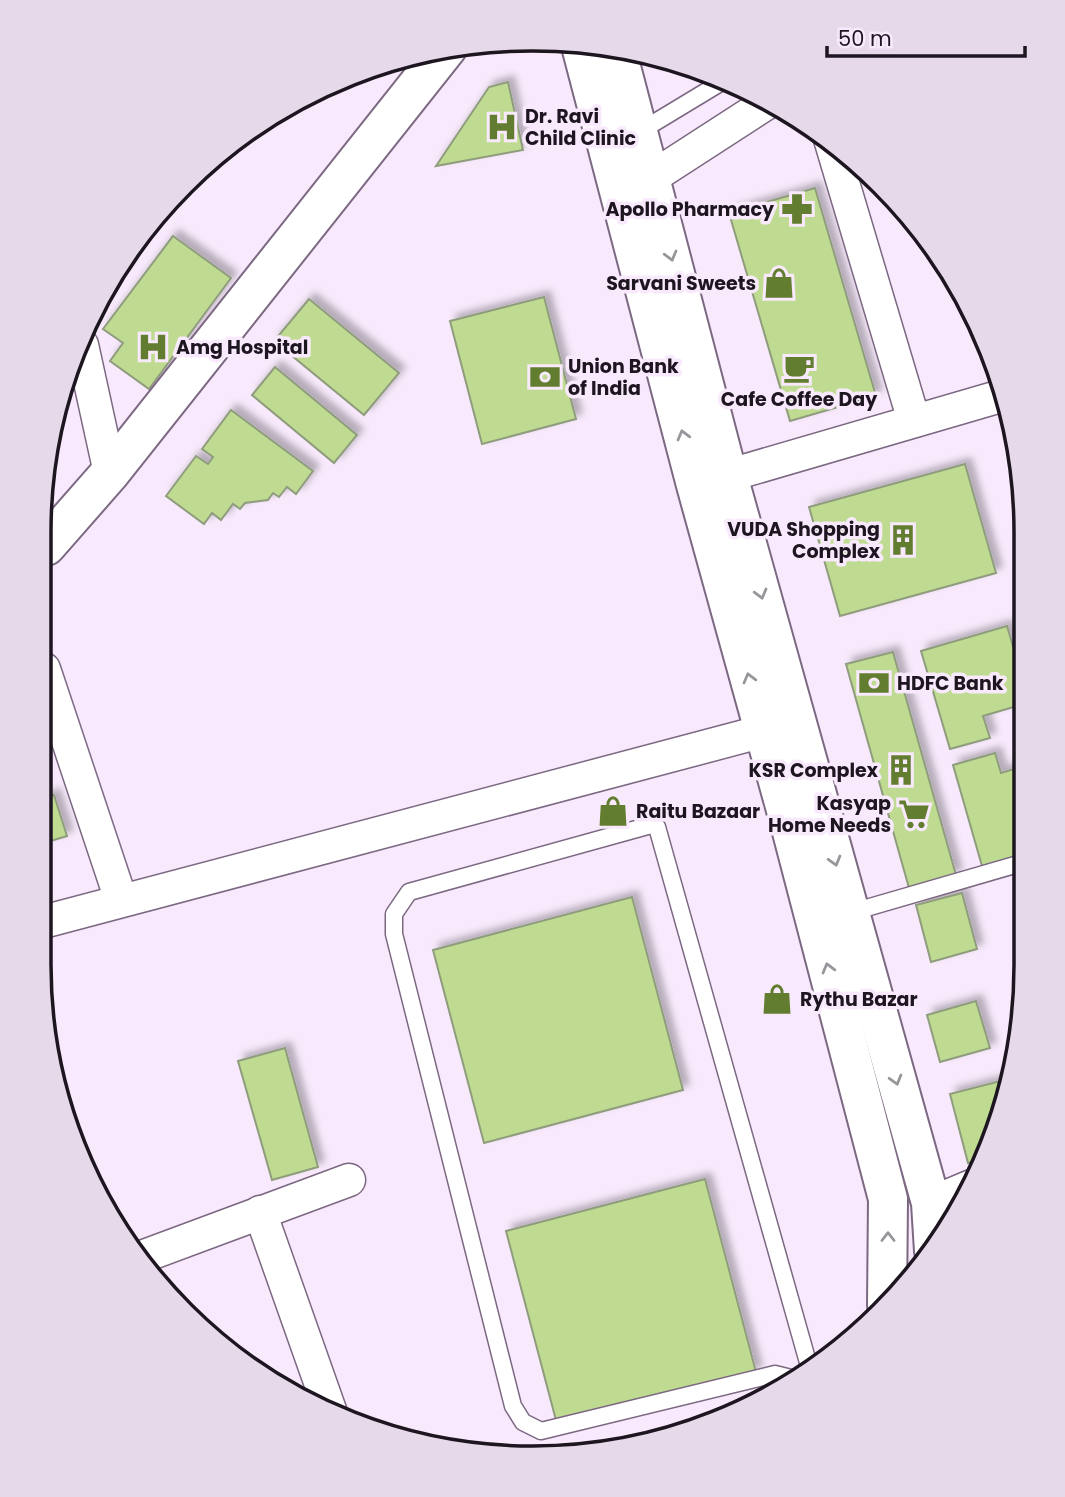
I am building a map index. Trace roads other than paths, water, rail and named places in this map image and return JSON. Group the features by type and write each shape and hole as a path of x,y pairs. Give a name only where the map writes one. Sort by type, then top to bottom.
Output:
{"main road":[{"path":"585,54 635,183 712,480 764,731 888,1199 887,1290"},
{"path":"619,59 639,132 635,183"},
{"path":"51,540 110,472 437,60"},
{"path":"712,480 849,913 930,1202 932,1234"}],"street":[{"path":"635,183 759,107"},
{"path":"836,158 914,421"},
{"path":"84,355 110,472"},
{"path":"712,480 995,398"},
{"path":"51,690 121,901"},
{"path":"51,920 764,731"},
{"path":"148,1255 348,1180"},
{"path":"930,1202 958,1191"},
{"path":"260,1212 327,1400"}],"lane":[{"path":"639,132 715,86"},
{"path":"783,1376 775,1374 541,1431 523,1422 513,1406 394,934 394,914 409,892 651,825 657,827 807,1360"},
{"path":"849,913 1014,865"}],"place":[{"name":"Dr. Ravi Child Clinic","path":"502,127"},
{"name":"Apollo Pharmacy","path":"797,209"},
{"name":"Sarvani Sweets","path":"779,283"},
{"name":"Amg Hospital","path":"153,347"},
{"name":"Cafe Coffee Day","path":"799,368"},
{"name":"Union Bank of India","path":"545,377"},
{"name":"VUDA Shopping Complex","path":"903,540"},
{"name":"HDFC Bank","path":"874,683"},
{"name":"KSR Complex","path":"901,770"},
{"name":"Raitu Bazaar","path":"613,811"},
{"name":"Kasyap Home Needs","path":"914,814"},
{"name":"Rythu Bazar","path":"777,999"}]}
